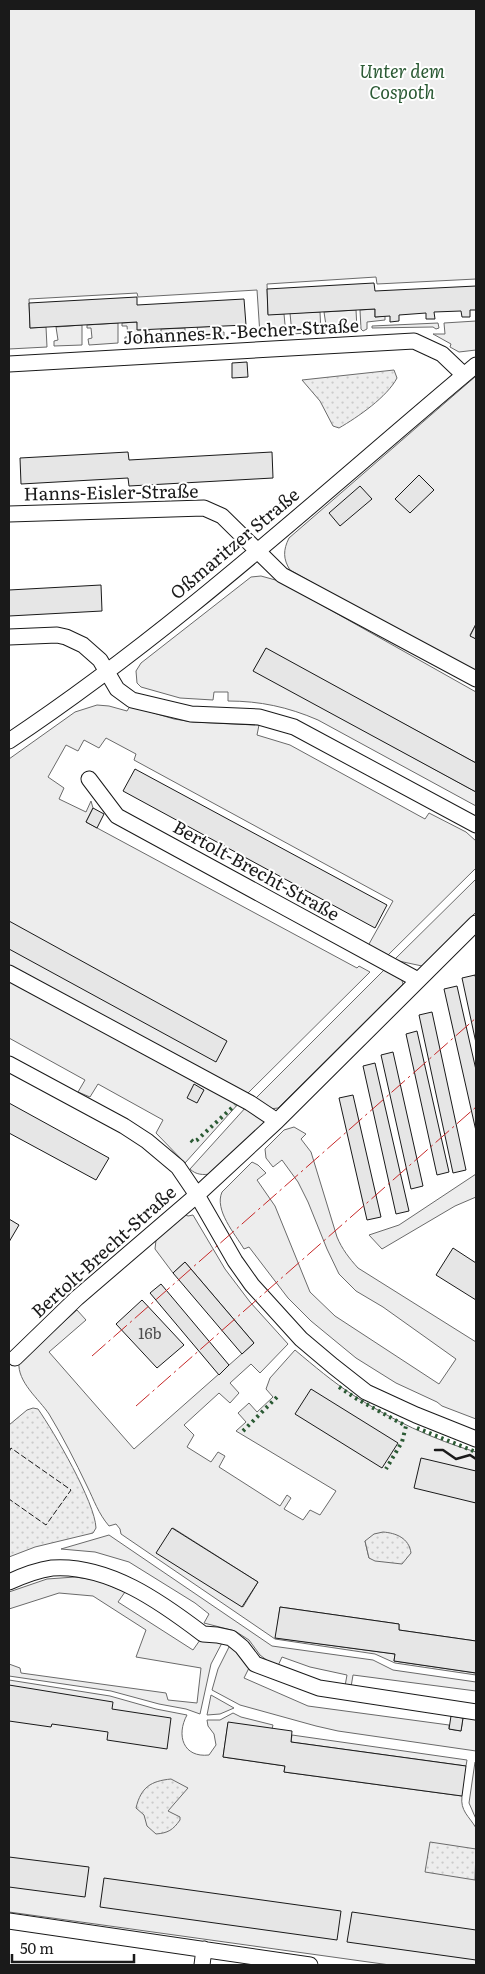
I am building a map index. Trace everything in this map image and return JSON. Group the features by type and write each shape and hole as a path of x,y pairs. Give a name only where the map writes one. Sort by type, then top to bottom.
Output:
{"street":[{"name":"Johannes-R.-Becher-Straße","path":"9,364 414,341 442,354 464,375"},
{"name":"Oßmaritzer Straße","path":"9,741 107,672 258,551 476,365"},
{"name":"Hanns-Eisler-Straße","path":"9,514 204,508 222,516 258,551"},
{"path":"258,551 282,575 476,679"},
{"path":"9,638 49,635 66,637 85,647 100,660 117,689 132,700 191,714 260,717 294,727 476,825"},
{"name":"Bertolt-Brecht-Straße","path":"89,779 117,816 418,980"},
{"name":"Bertolt-Brecht-Straße","path":"15,1358 77,1298 197,1195 277,1121 476,923"},
{"path":"9,973 250,1103 277,1121"},
{"name":"Bertolt-Brecht-Straße","path":"9,1064 148,1141 178,1167 197,1195"},
{"path":"197,1195 252,1286 301,1340 366,1392 416,1415 476,1439"},
{"path":"9,1582 51,1568 79,1569 102,1574 124,1582 203,1634 231,1638 242,1647 254,1664 319,1688 476,1712"},
{"path":"9,1921 310,1965"},
{"path":"202,1965 204,1949"}],"green space":[{"name":"Unter dem Cospoth","path":"9,9 476,9 476,279 377,284 376,277 267,284 268,314 284,314 286,335 260,335 257,290 138,297 137,293 29,299 30,328 46,327 47,347 9,349"},
{"path":"375,309 375,317 385,316 385,320 367,322 367,329 363,331 361,329 360,310"},
{"path":"356,310 357,329 355,331 327,332 324,312"},
{"path":"320,312 321,332 292,334 290,313"},
{"path":"476,321 476,350 459,352 450,347 451,344 433,334 445,334 444,323"},
{"path":"137,322 138,330 149,330 150,334 138,335 138,342 125,343 125,337 128,337 127,326 122,326 122,323"},
{"path":"118,323 118,343 89,345 88,339 92,338 91,328 87,328 87,325"},
{"path":"438,323 439,328 436,329 433,327 372,328 372,326"},
{"path":"82,325 82,345 54,346 54,341 58,340 56,327"},
{"path":"220,326 221,332 224,332 224,338 197,339 199,335 197,327"},
{"path":"185,328 188,340 164,341 164,333 161,333 161,329"},
{"path":"394,370 397,378 386,392 363,412 339,428 333,426 320,401 302,380"},
{"path":"476,376 476,624 470,635 476,639 476,675 290,570 285,554 289,538"},
{"path":"261,576 279,581 476,692 476,763 266,649 254,670 476,792 476,806 307,715 263,704 228,701 228,692 214,692 213,700 180,698 141,687 137,683 136,671 141,663 251,577"},
{"path":"97,705 127,711 130,706 174,719 193,722 259,725 257,735 290,745 425,819 429,813 466,832 476,841 476,868 386,957 369,944 393,901 134,760 136,754 106,738 99,748 84,740 78,751 66,745 48,777 64,788 59,799 86,812 91,801 93,808 86,822 357,968 359,966 370,972 246,1095 9,968 9,759 75,712"},
{"path":"476,879 476,912 422,966 394,960"},
{"path":"387,967 401,977 403,984 278,1108 270,1109 254,1100"},
{"path":"9,979 239,1103 185,1163 156,1133 163,1120 98,1084 90,1097 78,1092 85,1080 9,1038"},
{"path":"247,1106 264,1123 211,1174 200,1174 190,1169"},
{"path":"294,1127 306,1134 301,1139 311,1152 337,1237 343,1249 358,1268 476,1342 476,1419 442,1406 396,1383 356,1358 311,1321 288,1298 249,1247 244,1249 231,1229 221,1206 222,1192 252,1162 266,1173 257,1180 275,1206 310,1292 335,1316 439,1384 456,1359 383,1307 356,1291 339,1274 298,1182 282,1160 273,1167 266,1158 265,1149 284,1130"},
{"path":"476,1174 476,1197 455,1206 382,1249 369,1235 399,1225"},
{"path":"184,1214 188,1216 193,1215 225,1269 250,1302 288,1344 260,1373 251,1364 230,1383 239,1393 230,1403 219,1393 184,1425 194,1435 187,1447 211,1462 218,1452 225,1456 219,1467 280,1506 287,1495 291,1498 284,1509 303,1520 310,1510 320,1515 336,1491 236,1431 246,1422 238,1413 249,1403 257,1412 273,1397 266,1389 270,1378 295,1350 338,1385 382,1412 428,1435 476,1452 476,1641 399,1630 399,1624 280,1607 276,1638 395,1654 394,1661 476,1673 476,1675 395,1663 375,1654 275,1639 121,1534 116,1524 109,1526 105,1521 49,1414 21,1376 19,1362 77,1310 86,1320 49,1352 134,1449 254,1343 185,1262 173,1273 155,1249 156,1240","holes":["173,1528 258,1582 243,1607 157,1553","402,1538 410,1548 369,1558 365,1541"]},
{"path":"38,1409 73,1467 89,1502 96,1528 93,1533 35,1547 9,1557 9,1425 27,1410"},
{"path":"383,1532 397,1535 408,1544 411,1553 402,1564 375,1561 369,1558 365,1541 374,1534"},
{"path":"109,1535 272,1646 373,1660 393,1670 476,1682 476,1691 353,1675 351,1687 345,1686 347,1675 310,1667 282,1657 277,1668 260,1655 249,1640 235,1631 204,1623 209,1614 195,1603 129,1562 95,1552 61,1549"},
{"path":"75,1577 97,1580 125,1592 118,1602 193,1650 200,1640 223,1641 211,1664 200,1714 111,1691 9,1676 9,1664 20,1668 21,1673 166,1693 168,1700 197,1703 201,1668 136,1657 146,1630 93,1596 59,1593 9,1609 9,1592 47,1579"},
{"path":"230,1645 239,1650 249,1668 244,1678 308,1706 449,1725 449,1729 461,1731 463,1718 476,1719 476,1751 338,1731 240,1705 212,1690 218,1669"},
{"path":"9,1680 110,1696 156,1709 187,1715 182,1730 184,1744 193,1753 200,1755 209,1755 216,1745 214,1734 208,1726 207,1720 220,1720 233,1713 241,1717 273,1725 272,1729 228,1723 223,1757 285,1766 284,1772 462,1796 462,1806 476,1828 476,1965 390,1965 9,1912"},
{"path":"211,1695 234,1708 220,1714 207,1715"},
{"path":"292,1735 467,1760 466,1766 291,1742"},
{"path":"476,1762 476,1819 469,1803"},
{"path":"171,1779 188,1788 168,1811 180,1817 180,1820 170,1830 156,1834 147,1826 144,1815 136,1808 141,1795 148,1786 158,1781"},
{"path":"430,1842 476,1849 475,1880 425,1872"}],"building":[{"path":"374,283 375,291 476,286 476,310 470,310 470,317 462,317 461,311 434,312 435,319 426,319 426,313 399,315 399,321 390,322 390,316 375,317 375,309 268,315 267,289"},
{"path":"137,297 137,305 244,299 246,325 137,330 137,322 30,328 29,303"},
{"path":"247,362 248,377 232,378 232,363"},
{"path":"128,452 129,460 272,452 273,478 129,486 128,478 21,484 20,458"},
{"path":"419,475 434,490 410,513 395,499"},
{"path":"360,486 372,499 340,526 329,513"},
{"path":"101,585 102,611 9,616 9,590"},
{"path":"476,624 476,639 470,636"},
{"path":"266,648 476,763 476,792 253,671"},
{"path":"135,769 387,905 375,928 123,791"},
{"path":"93,808 104,814 97,828 86,822"},
{"path":"9,921 227,1041 216,1062 9,949"},
{"path":"475,975 476,980 476,1043 462,978"},
{"path":"457,986 476,1070 476,1131 444,989"},
{"path":"432,1012 466,1170 453,1173 419,1015"},
{"path":"417,1031 449,1172 437,1175 406,1034"},
{"path":"393,1052 423,1186 411,1189 381,1055"},
{"path":"375,1063 409,1211 396,1214 363,1066"},
{"path":"194,1084 204,1090 197,1103 187,1098"},
{"path":"353,1095 381,1217 367,1220 339,1098"},
{"path":"9,1103 109,1158 96,1180 9,1133"},
{"path":"9,1219 19,1225 9,1242"},
{"path":"453,1248 476,1263 476,1300 436,1275"},
{"path":"185,1262 254,1343 242,1354 173,1273"},
{"path":"161,1284 229,1365 219,1375 150,1293"},
{"path":"142,1300 184,1345 157,1368 116,1324"},
{"path":"311,1389 398,1443 382,1468 295,1414"},
{"path":"421,1458 476,1471 476,1503 414,1488"},
{"path":"172,1528 258,1582 242,1607 156,1553"},
{"path":"280,1607 399,1624 399,1630 476,1641 476,1673 394,1661 395,1654 275,1638"},
{"path":"9,1685 113,1702 112,1709 171,1718 167,1749 107,1740 108,1732 52,1724 51,1727 9,1721"},
{"path":"451,1716 463,1718 461,1731 449,1729"},
{"path":"228,1722 292,1731 291,1742 466,1766 462,1796 284,1772 285,1766 223,1757"},
{"path":"9,1857 89,1867 85,1897 9,1887"},
{"path":"104,1878 341,1911 337,1940 100,1907"},
{"path":"352,1912 476,1930 476,1960 347,1942"}],"hedge":[{"path":"191,1140 193,1142 197,1140 235,1105"},
{"path":"339,1387 406,1426 402,1442 386,1469"},
{"path":"243,1431 277,1397"},
{"path":"417,1428 476,1452"}],"fence":[{"path":"9,1452 11,1448 71,1490 46,1525 9,1499"}],"wall":[{"path":"435,1450 443,1450 456,1459 470,1455 476,1459"}],"power":[{"path":"92,1356 476,1018"},
{"path":"136,1406 476,1107"}]}
